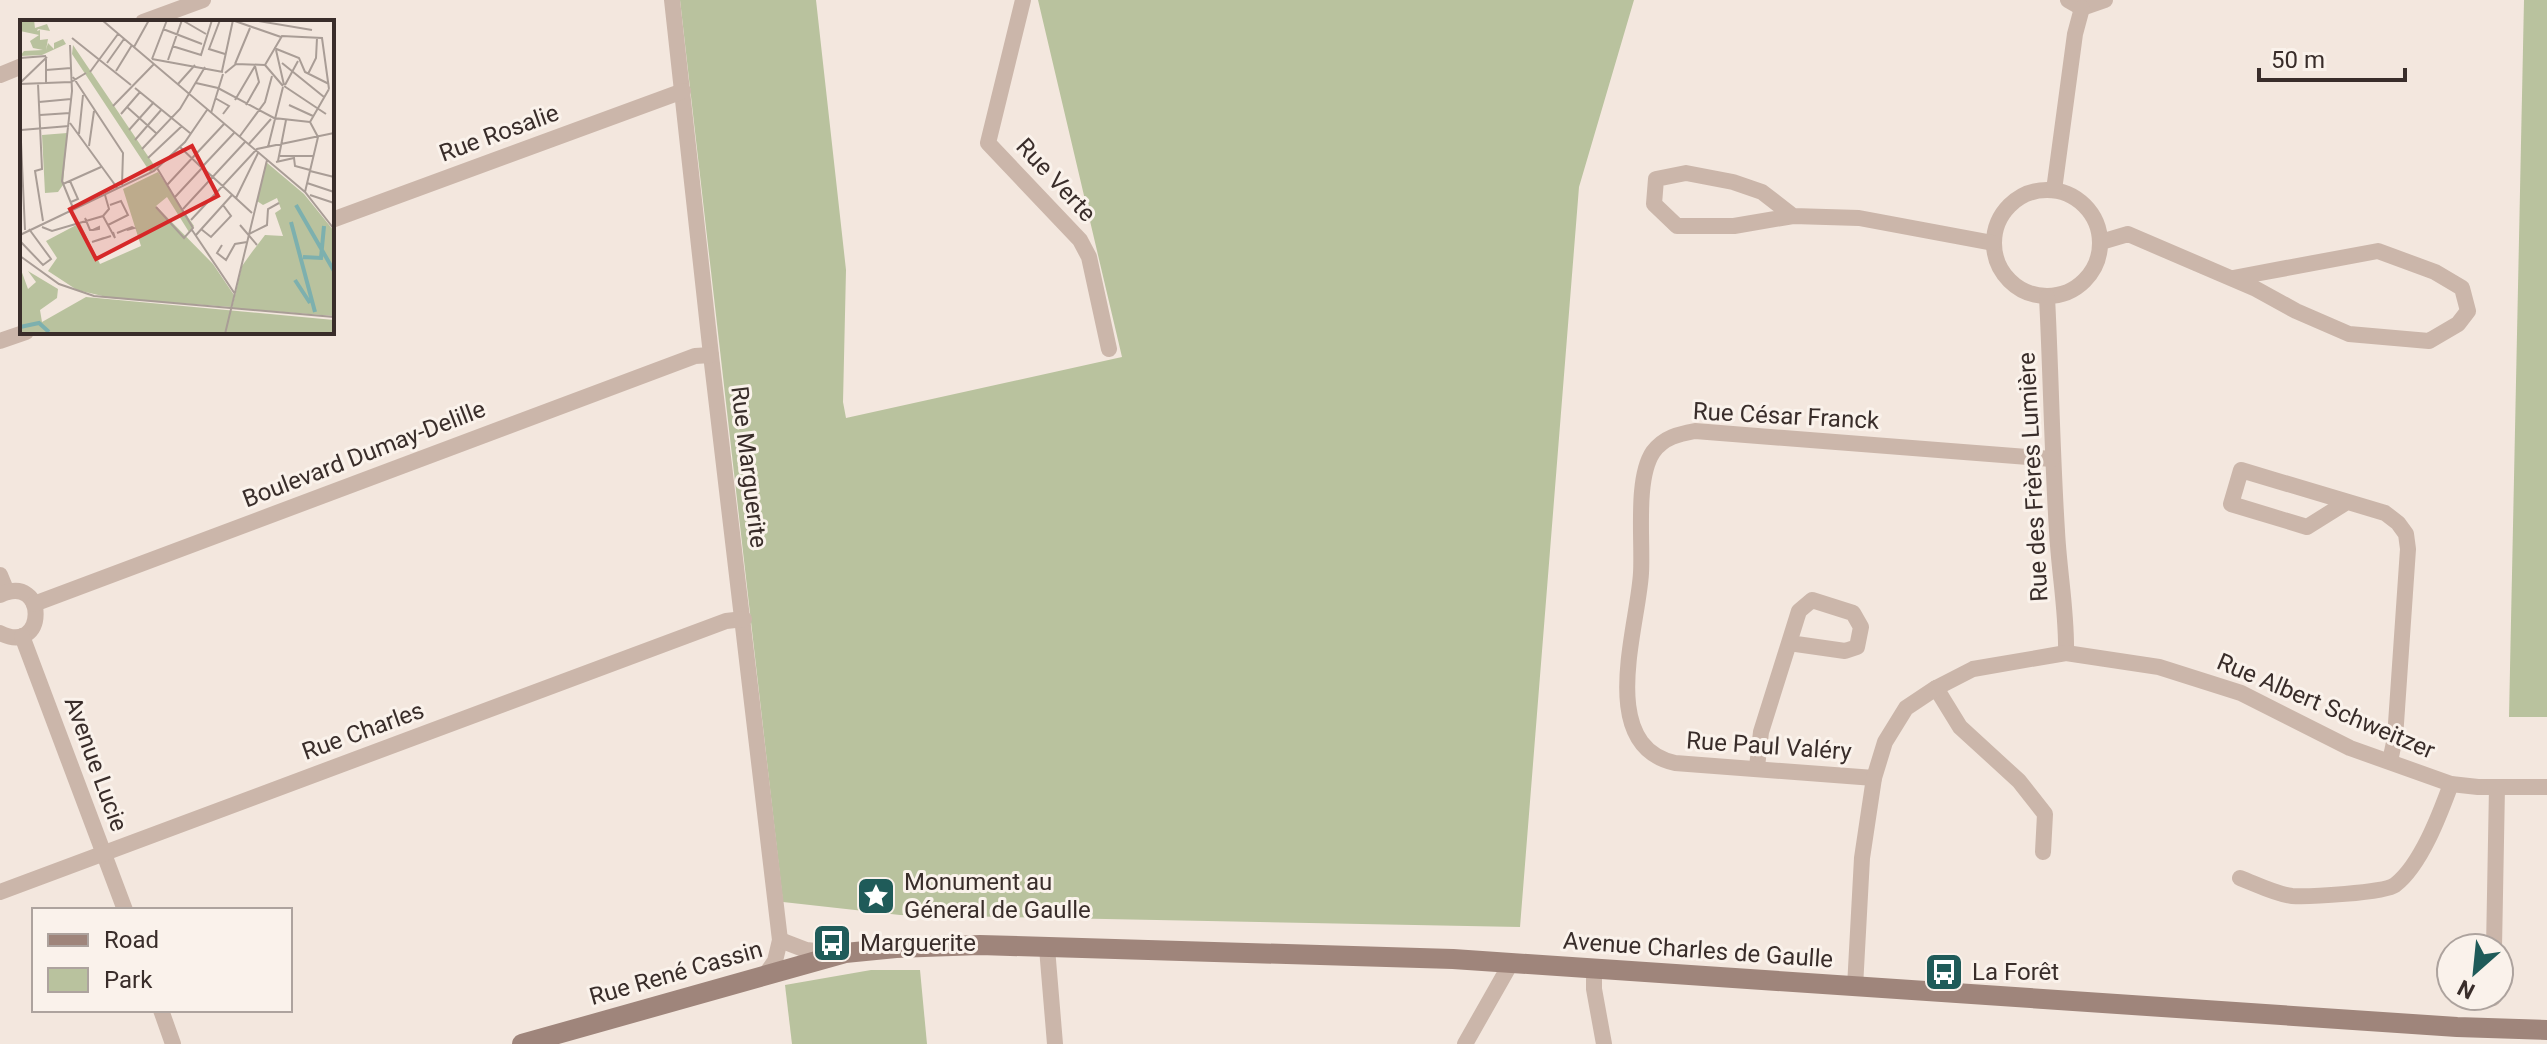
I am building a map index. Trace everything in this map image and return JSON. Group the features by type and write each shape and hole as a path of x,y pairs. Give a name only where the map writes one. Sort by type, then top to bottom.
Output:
{"main road":[{"name":"Avenue Charles de Gaulle","path":"845,953 980,945 1437,958 2457,1027 2494,1035 2547,1030"},
{"name":"Rue René Cassin","path":"522,1044 845,953"}],"street":[{"path":"148,20 203,0"},
{"name":"Rue Marguerite","path":"672,0 780,940 775,961 766,974"},
{"name":"Rue Verte","path":"1023,0 988,143 1080,240 1089,257 1109,349"},
{"path":"2054,190 2075,34 2075,4 2105,0"},
{"path":"0,75 20,67"},
{"name":"Rue Rosalie","path":"334,219 683,91"},
{"path":"1793,216 1762,192 1733,182 1686,173 1656,179 1654,204 1677,226 1734,226 1793,216 1859,218 1993,243"},
{"path":"2054,190 2069,194 2084,204 2097,223 2101,242 2099,259 2090,276 2072,292 2047,297 2029,294 2007,279 1997,263 1993,243 2003,212 2017,199 2036,191 2054,190"},
{"path":"2101,242 2128,234 2233,278 2349,334 2429,341 2458,324 2468,311 2462,288 2421,266 2378,251 2233,278"},
{"name":"Rue des Frères Lumière","path":"2047,297 2052,459 2067,629 2066,653"},
{"path":"0,341 20,334"},
{"name":"Boulevard Dumay-Delille","path":"34,604 695,356 711,355"},
{"name":"Rue César Franck","path":"1632,723 1625,680 1641,576 1645,475 1653,452 1671,436 1695,431 2052,459"},
{"path":"2347,502 2307,527 2231,504 2241,470 2385,513 2406,534 2408,549 2395,738 2390,761"},
{"path":"0,575 4,594 20,592 34,604 36,612 34,625 22,636 9,637 0,633"},
{"name":"Rue Charles","path":"0,892 711,626 732,619 744,619"},
{"name":"Avenue Lucie","path":"22,636 124,908"},
{"path":"1757,767 1761,732 1789,643"},
{"name":"Rue Albert Schweitzer","path":"1855,987 1862,858 1874,778 1885,742 1906,708 1973,669 2066,653 2159,667 2241,693 2350,748 2451,784 2547,787"},
{"path":"1936,688 1960,727 2019,781 2045,814 2043,852"},
{"name":"Rue Paul Valéry","path":"1632,723 1646,749 1659,759 1675,763 1874,778"},
{"path":"2240,878 2291,896 2392,887 2405,876 2435,825 2451,784"},
{"path":"2494,932 2497,787"},
{"path":"780,940 806,950 845,953"},
{"path":"1047,948 1055,1044"},
{"path":"1465,1044 1511,963"},
{"path":"1594,969 1594,989 1604,1044"},
{"path":"162,1012 173,1044"}],"green space":[{"path":"680,0 816,0 846,270 843,402 846,418 1122,357 1038,0 1634,0 1579,187 1520,927 900,915 783,902"},
{"path":"2524,0 2547,0 2547,717 2509,717"},
{"path":"871,970 920,970 927,1044 792,1044 785,985"}],"place":[{"name":"Monument au Géneral de Gaulle","path":"876,896"},
{"name":"Marguerite","path":"832,943"},
{"name":"La Forêt","path":"1944,972"}]}
